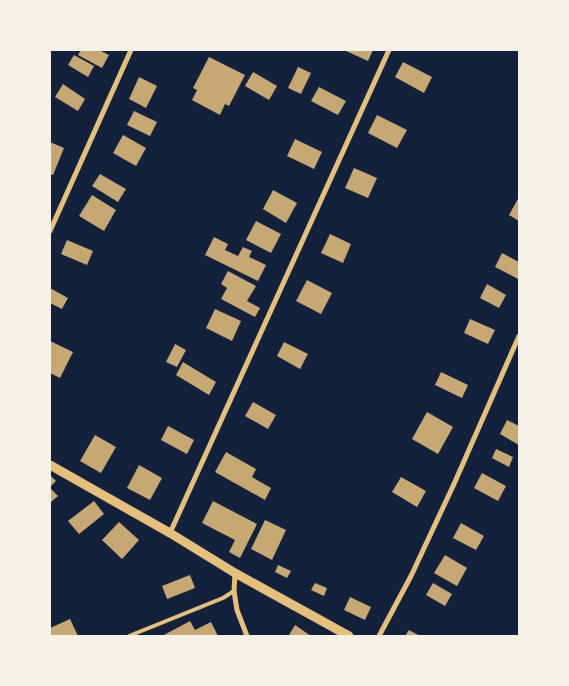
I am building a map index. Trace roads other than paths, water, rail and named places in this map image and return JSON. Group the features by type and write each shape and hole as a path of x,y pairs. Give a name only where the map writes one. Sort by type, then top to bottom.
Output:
{"street":[{"path":"50,231 131,50"},
{"path":"170,533 389,50"},
{"path":"379,636 411,576 450,493 519,336"},
{"path":"50,464 170,533 235,574 349,636"},
{"path":"235,574 234,590 237,610 247,636"}],"lane":[{"path":"129,636 223,598 234,590"}]}
